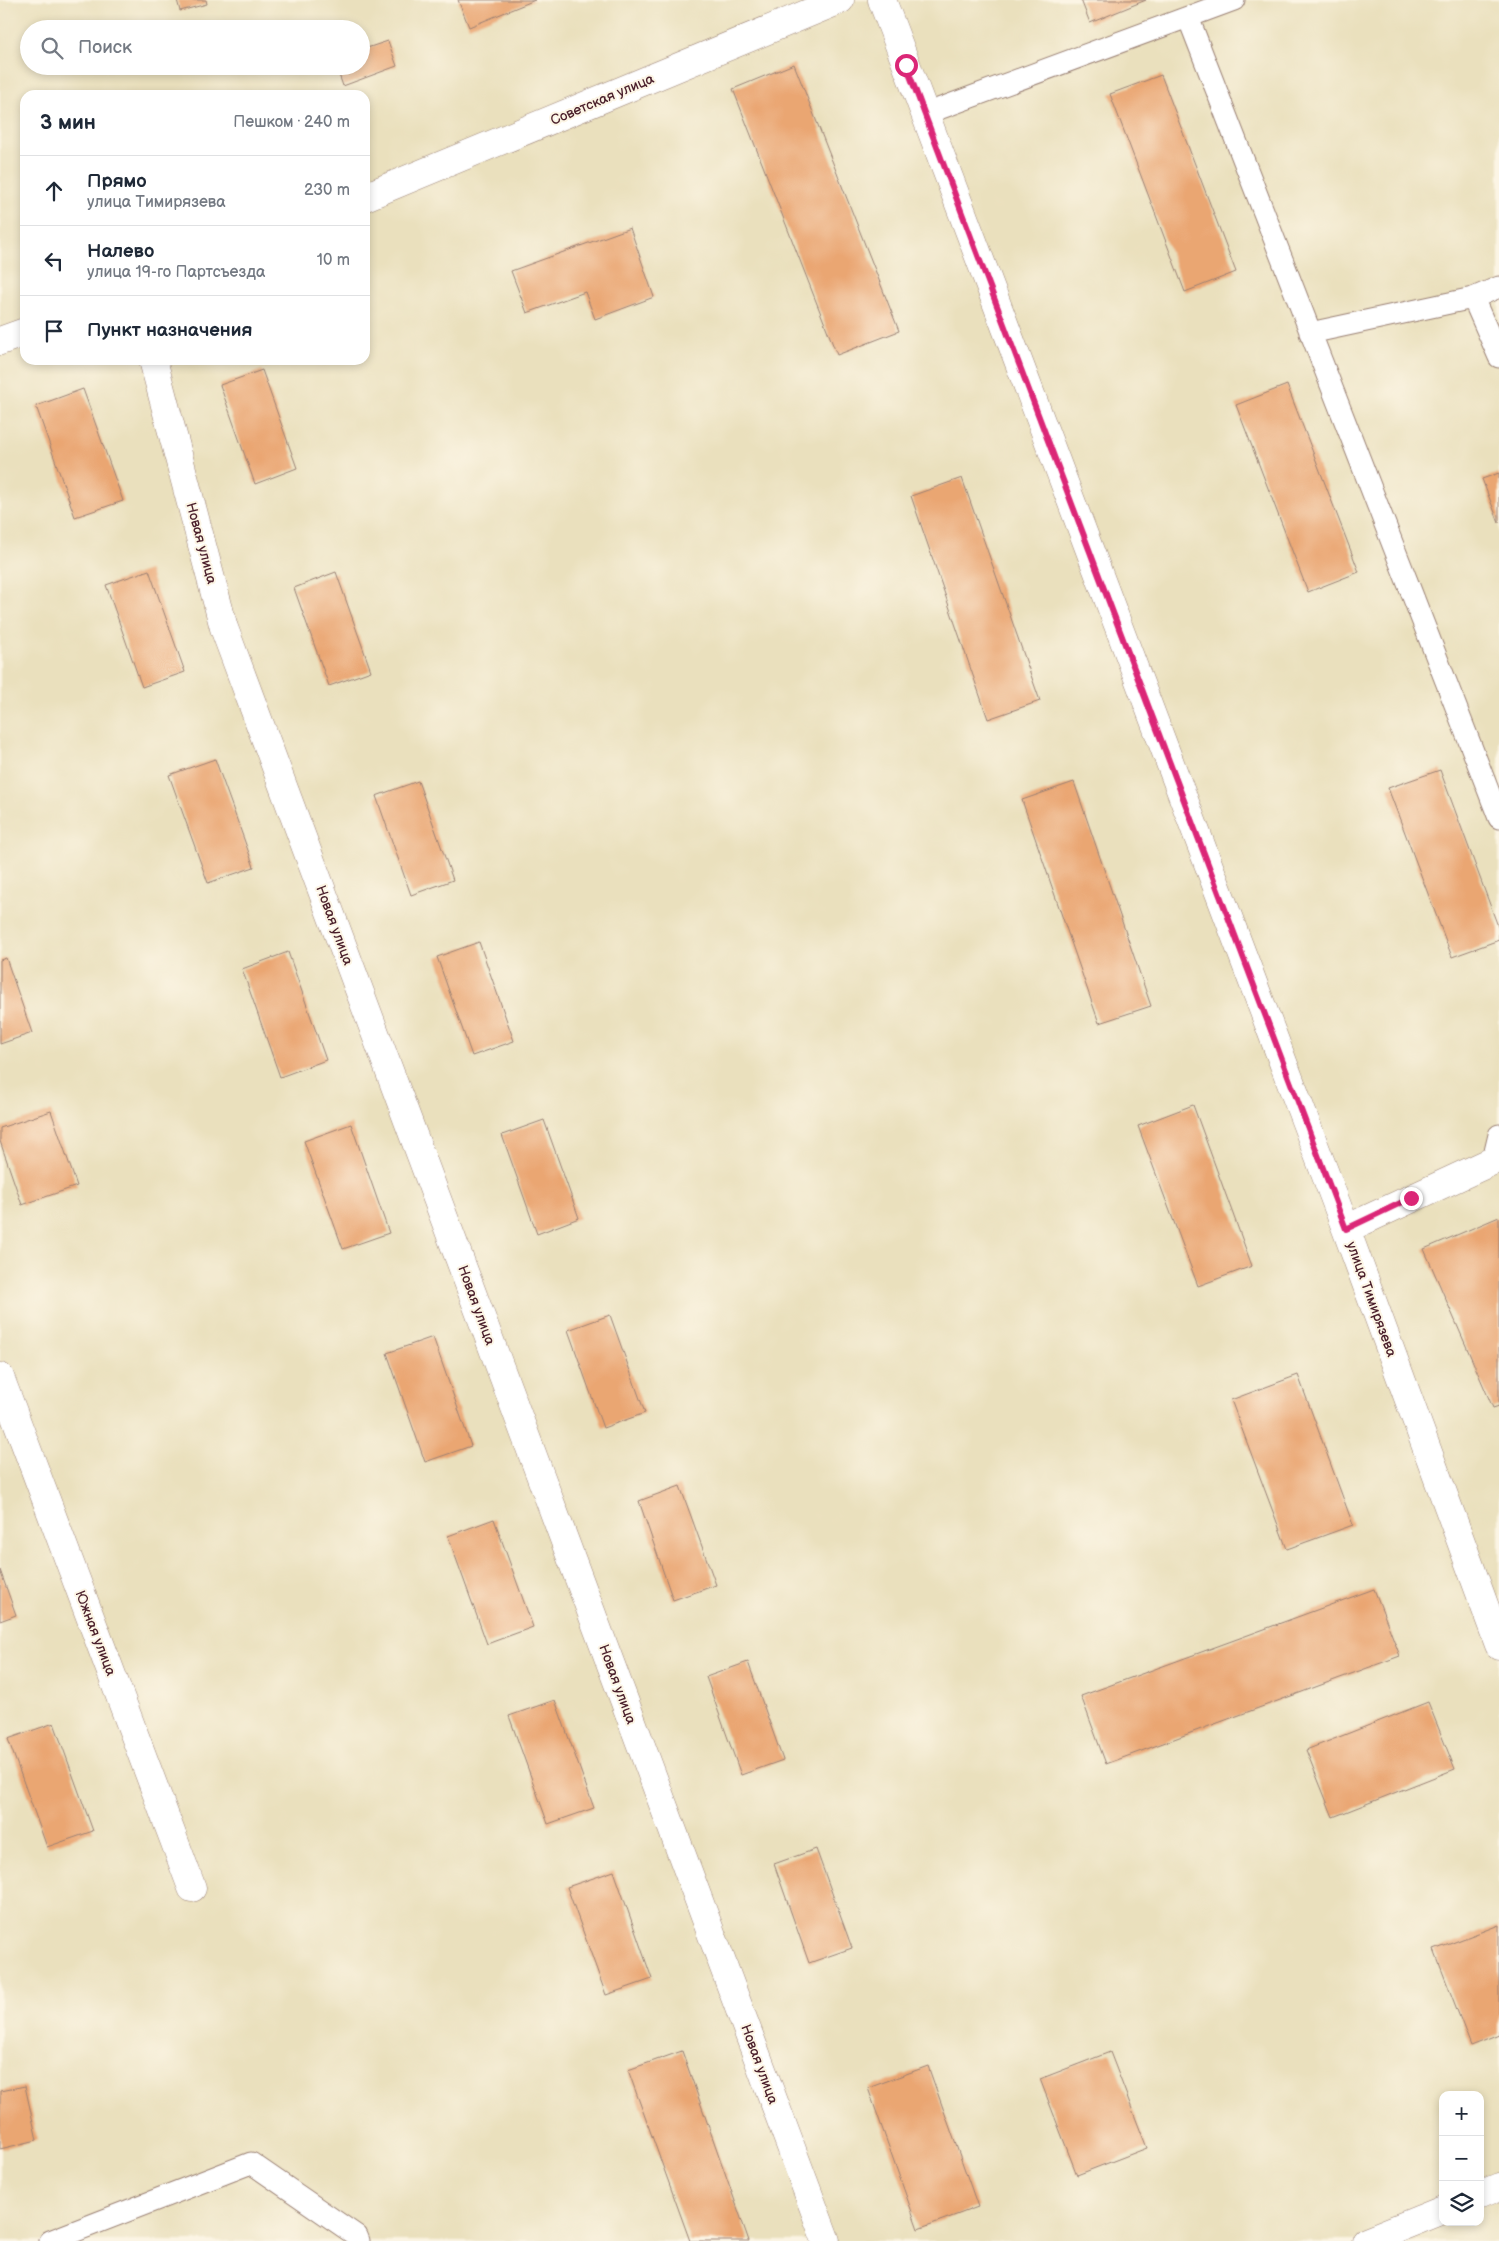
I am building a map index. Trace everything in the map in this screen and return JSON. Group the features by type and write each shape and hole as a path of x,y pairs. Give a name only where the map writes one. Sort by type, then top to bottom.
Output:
{"street":[{"name":"Советская улица","path":"370,196 840,0"},
{"name":"улица Тимирязева","path":"882,0 1346,1229 1499,1645"},
{"path":"0,341 20,334"},
{"name":"Новая улица","path":"154,365 224,628 826,2241"},
{"path":"1346,1229 1497,1151"},
{"name":"Южная улица","path":"0,1377 192,1888"},
{"path":"1484,2193 1499,2187"},
{"path":"1366,2241 1439,2212"}],"lane":[{"path":"925,114 1234,0"},
{"path":"1188,17 1499,818"},
{"path":"1310,333 1473,298 1499,288"},
{"path":"1473,298 1499,357"},
{"path":"50,2241 251,2163 357,2236 359,2241"}],"building":[{"path":"177,0 206,0 207,4 180,11"},
{"path":"458,0 535,0 469,27"},
{"path":"1081,0 1146,0 1090,23"},
{"path":"388,41 397,66 343,86 339,75 370,75 370,47"},
{"path":"794,64 899,331 837,355 733,89"},
{"path":"1161,75 1236,272 1185,292 1110,94"},
{"path":"630,228 654,297 595,319 585,292 527,313 511,271"},
{"path":"262,370 297,468 255,484 220,385"},
{"path":"1287,385 1359,572 1308,592 1236,405"},
{"path":"83,389 123,501 75,517 36,406"},
{"path":"1499,473 1499,523 1482,479"},
{"path":"962,478 1040,701 988,719 911,496"},
{"path":"149,570 185,672 142,687 106,585"},
{"path":"336,572 371,671 329,686 294,588"},
{"path":"215,759 254,867 208,883 169,775"},
{"path":"1440,770 1499,929 1499,940 1452,957 1388,788"},
{"path":"418,781 453,880 411,895 376,796"},
{"path":"1074,782 1151,1006 1099,1023 1022,800"},
{"path":"479,942 514,1041 472,1056 437,957"},
{"path":"288,952 326,1060 280,1077 242,969"},
{"path":"6,958 32,1033 0,1044 0,960"},
{"path":"1193,1105 1252,1266 1198,1286 1138,1126"},
{"path":"51,1111 77,1186 22,1205 0,1141 0,1128"},
{"path":"544,1120 579,1218 537,1234 502,1135"},
{"path":"351,1124 389,1233 343,1249 304,1141"},
{"path":"1499,1217 1499,1406 1493,1408 1424,1249"},
{"path":"610,1315 645,1413 603,1428 568,1330"},
{"path":"433,1337 471,1446 425,1462 387,1353"},
{"path":"1298,1375 1353,1525 1287,1549 1231,1400"},
{"path":"680,1486 716,1585 673,1600 639,1501"},
{"path":"494,1519 533,1627 487,1644 448,1536"},
{"path":"0,1570 16,1615 0,1621"},
{"path":"1374,1589 1400,1656 1106,1764 1081,1696"},
{"path":"748,1662 783,1760 741,1775 706,1677"},
{"path":"555,1700 594,1808 548,1824 509,1716"},
{"path":"1428,1702 1455,1769 1333,1817 1306,1750"},
{"path":"54,1723 93,1831 47,1847 8,1739"},
{"path":"816,1849 852,1948 809,1963 774,1864"},
{"path":"614,1871 652,1979 606,1995 567,1887"},
{"path":"1499,1925 1499,2035 1471,2046 1434,1950"},
{"path":"682,2051 749,2241 690,2241 628,2070"},
{"path":"1110,2052 1147,2148 1077,2175 1040,2079"},
{"path":"928,2066 978,2207 918,2229 868,2088"},
{"path":"25,2086 37,2140 0,2149 0,2091"}],"route":[{"path":"906,65 1346,1229 1411,1198"}]}
